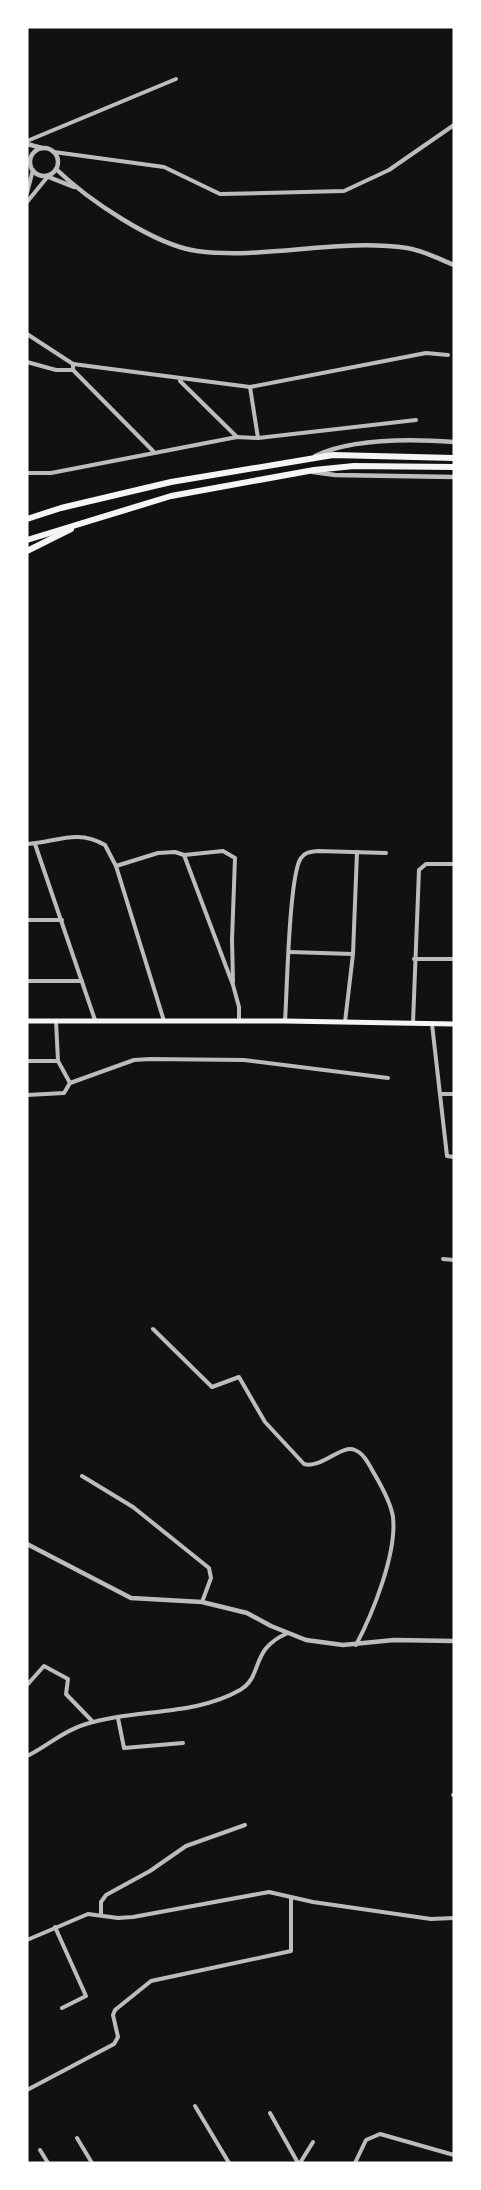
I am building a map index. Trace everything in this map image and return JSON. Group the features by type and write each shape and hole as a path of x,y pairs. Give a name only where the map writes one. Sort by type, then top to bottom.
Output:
{"highway":[{"path":"27,519 70,506 171,482 310,459 365,454 454,458"},
{"path":"27,540 171,496 307,471 354,466 454,467"},
{"path":"27,551 91,520"}],"main road":[{"path":"27,1021 285,1021 454,1024"}],"street":[{"path":"27,142 176,79"},
{"path":"27,142 54,152 164,167 219,194 344,191 389,170 454,125"},
{"path":"27,193 32,157 42,148"},
{"path":"27,202 47,176 56,169 58,160 54,152"},
{"path":"30,165 47,176 77,188"},
{"path":"56,169 77,188 139,229 195,251 232,252 357,245 409,248 454,265"},
{"path":"27,334 73,364 179,380 250,387 426,352 448,355"},
{"path":"27,362 56,370 72,370 153,452"},
{"path":"72,370 73,364"},
{"path":"179,380 237,437"},
{"path":"250,387 258,438"},
{"path":"27,473 51,473 237,437 258,438 416,420"},
{"path":"310,459 341,446 427,440 454,442"},
{"path":"307,471 335,476 454,477"},
{"path":"27,844 68,836 105,845 116,866 165,1022"},
{"path":"35,844 95,1020"},
{"path":"116,866 158,853 176,852 184,855 222,851 236,858 232,940 233,985"},
{"path":"285,1021 294,885 301,858 308,852 318,851 386,854"},
{"path":"345,1023 353,954 357,852"},
{"path":"184,855 233,985 239,1006 239,1021"},
{"path":"413,1023 414,959 420,868 426,864 454,864"},
{"path":"27,920 62,920"},
{"path":"290,952 353,954"},
{"path":"414,959 454,959"},
{"path":"27,981 82,981"},
{"path":"56,1020 58,1061 70,1083"},
{"path":"432,1024 447,1156 454,1157"},
{"path":"27,1095 64,1093 70,1083 134,1060 150,1059 244,1060 388,1078"},
{"path":"27,1061 58,1061"},
{"path":"440,1094 454,1094"},
{"path":"443,1259 454,1260"},
{"path":"153,1329 212,1388 239,1377 265,1422 304,1464 320,1463 348,1449 356,1450 363,1456 380,1483 393,1523 387,1566 356,1645"},
{"path":"82,1476 133,1507 209,1568 211,1578 202,1602"},
{"path":"27,1544 131,1598 202,1602 247,1613 306,1640 356,1645 401,1640 454,1641"},
{"path":"27,1756 72,1730 93,1722 181,1708 242,1689 251,1680 263,1650 274,1640 289,1633"},
{"path":"27,1685 44,1666 68,1679 66,1694 93,1722"},
{"path":"118,1718 124,1749 183,1743"},
{"path":"101,1915 101,1902 106,1895 150,1871 186,1846 245,1825"},
{"path":"27,1940 76,1917 88,1914 133,1917 269,1892 291,1898 431,1919 454,1918"},
{"path":"27,2090 114,2044 118,2037 113,2015 115,2010 151,1981 291,1950 291,1898"},
{"path":"55,1927 86,1995 62,2008"},
{"path":"195,2106 229,2163"},
{"path":"270,2113 299,2163 313,2142"},
{"path":"355,2163 362,2147 372,2137 388,2134 454,2155"},
{"path":"77,2138 92,2163"},
{"path":"40,2150 48,2163"}]}
